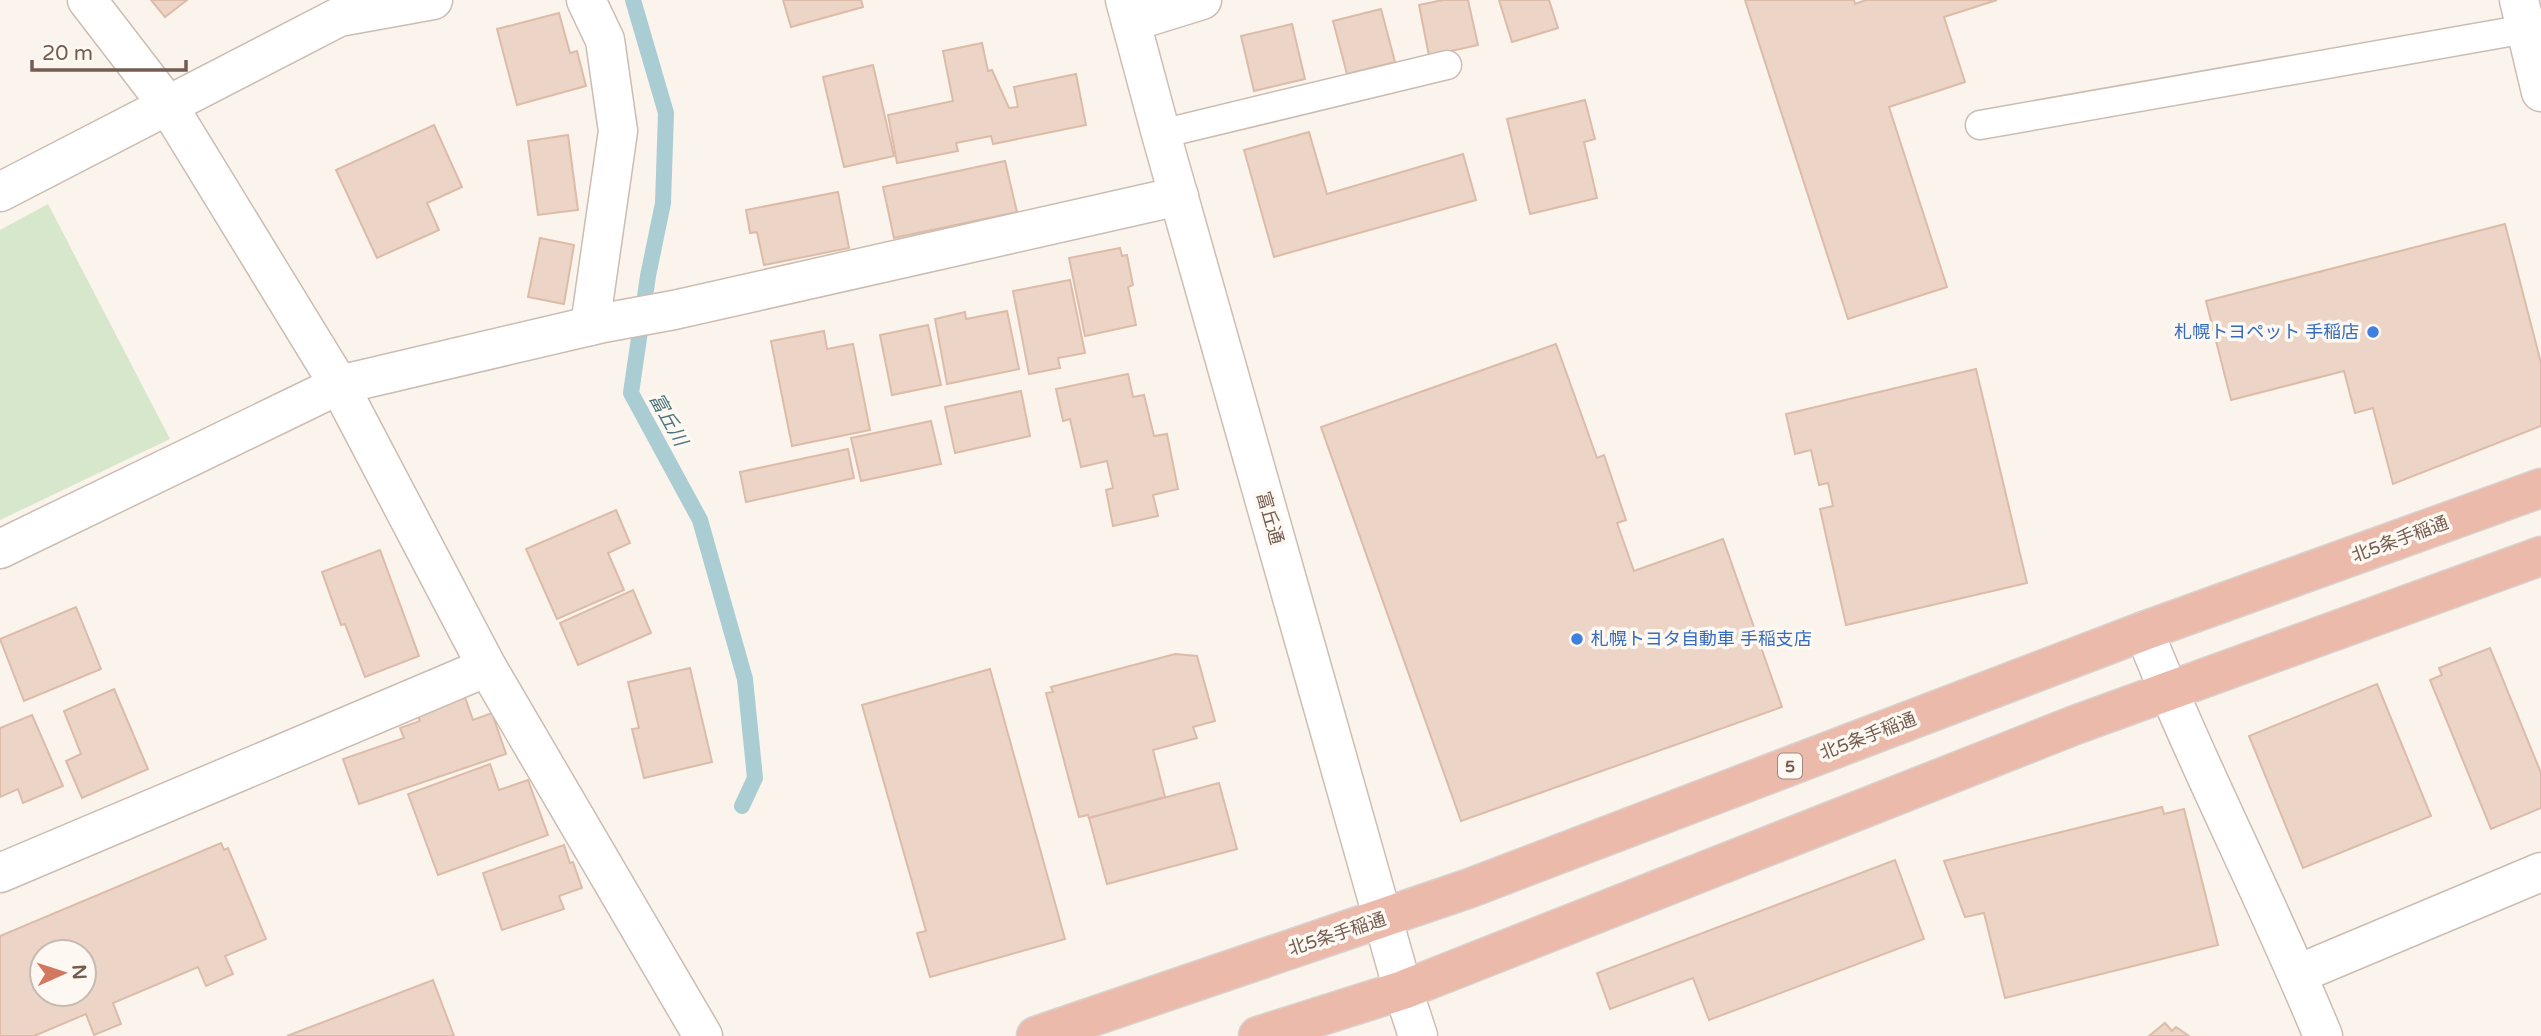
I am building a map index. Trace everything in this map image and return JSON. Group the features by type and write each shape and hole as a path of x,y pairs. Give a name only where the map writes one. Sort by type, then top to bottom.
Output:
{"highway":[{"name":"北5条手稲通","path":"1036,1036 1383,919 2144,631 2541,488"},
{"path":"1258,1036 1403,990 2075,725 2541,556"}],"street":[{"path":"87,0 167,104 339,385 487,667 703,1036"},
{"path":"0,192 339,17 433,0"},
{"path":"586,0 606,40 618,131 596,324"},
{"path":"1128,11 1202,0"},
{"name":"富丘通","path":"1128,11 1418,1036"},
{"path":"2522,15 2541,92"},
{"path":"0,548 339,385 596,324 674,310 1179,196"},
{"path":"2144,631 2168,691 2298,974 2323,1036"},
{"path":"0,873 487,667"},
{"path":"2298,974 2541,872"}],"lane":[{"path":"1980,125 2522,15"},
{"path":"1161,134 1447,65"}],"green space":[{"path":"48,204 170,439 0,520 0,230"}],"building":[{"path":"151,0 187,0 165,17"},
{"path":"783,0 861,0 863,7 791,27"},
{"path":"1443,0 1468,0 1478,45 1429,56 1419,5"},
{"path":"1499,0 1549,0 1558,28 1512,42"},
{"path":"1745,0 1854,0 1855,4 1866,0 1997,0 1944,17 1965,82 1889,107 1947,287 1848,319"},
{"path":"1381,9 1395,62 1347,74 1333,21"},
{"path":"559,13 570,53 577,51 586,86 517,105 497,29"},
{"path":"1292,24 1305,79 1254,91 1241,36"},
{"path":"982,43 988,71 992,70 1009,108 1018,107 1014,87 1076,74 1086,125 993,144 991,136 956,143 958,151 897,163 888,115 953,101 943,51"},
{"path":"873,65 894,156 844,167 823,77"},
{"path":"1585,100 1595,139 1584,142 1597,198 1530,214 1507,119"},
{"path":"434,125 462,187 427,203 439,230 377,258 336,170"},
{"path":"1309,132 1327,194 1463,154 1476,200 1274,257 1244,150"},
{"path":"568,135 578,210 538,215 528,141"},
{"path":"1005,161 1017,212 894,238 883,187"},
{"path":"838,192 849,248 764,265 757,232 750,233 746,210"},
{"name":"札幌トヨペット 手稲店","path":"2505,224 2541,363 2541,426 2393,484 2373,408 2355,413 2344,371 2231,400 2206,301"},
{"path":"540,238 574,245 564,304 528,297"},
{"path":"1120,248 1122,256 1127,255 1133,285 1128,287 1136,325 1085,336 1069,258"},
{"path":"1070,280 1085,353 1058,358 1060,368 1029,374 1013,291"},
{"path":"1007,311 1019,369 947,384 935,319 965,312 966,319"},
{"path":"928,325 941,385 892,395 880,335"},
{"path":"824,331 827,349 853,344 870,430 792,446 771,341"},
{"name":"札幌トヨタ自動車 手稲支店","path":"1556,344 1597,458 1604,455 1626,520 1617,523 1634,571 1723,539 1782,707 1461,821 1321,427"},
{"path":"1976,369 2027,583 1846,625 1820,509 1833,506 1828,483 1819,485 1811,450 1795,454 1786,414"},
{"path":"1128,374 1133,397 1144,395 1154,436 1167,434 1178,489 1153,495 1158,516 1113,526 1106,490 1113,488 1107,461 1081,467 1070,419 1063,421 1056,389"},
{"path":"1021,391 1030,436 955,453 945,407"},
{"path":"931,421 941,464 861,481 851,438"},
{"path":"848,449 854,478 746,502 740,472"},
{"path":"616,510 630,543 608,553 624,590 557,619 526,549"},
{"path":"380,550 419,656 365,677 345,624 341,625 322,572"},
{"path":"633,590 651,633 578,665 560,623"},
{"path":"76,607 101,669 24,701 0,639"},
{"path":"2490,648 2541,773 2541,808 2491,829 2430,680 2442,675 2439,668"},
{"path":"1175,654 1197,656 1215,721 1193,727 1197,738 1153,750 1165,797 1089,818 1088,815 1079,817 1046,693 1053,692 1051,687"},
{"path":"690,668 712,762 644,778 632,729 639,728 628,682"},
{"path":"990,669 1065,939 930,977 917,933 926,931 862,705"},
{"path":"2377,684 2431,816 2303,868 2249,736"},
{"path":"114,689 148,769 82,798 66,761 81,754 64,711"},
{"path":"465,697 473,720 492,713 506,754 359,804 343,759 404,738 400,728 420,721 417,714"},
{"path":"32,715 63,786 23,803 18,789 0,797 0,728"},
{"path":"490,764 499,790 528,780 548,835 438,875 408,794"},
{"path":"1219,783 1237,849 1107,884 1089,818"},
{"path":"2162,807 2164,814 2184,809 2218,945 2005,998 1984,913 1965,917 1944,861"},
{"path":"221,843 224,850 228,848 266,939 225,956 233,974 206,986 198,967 113,1003 121,1024 94,1035 86,1014 34,1036 0,1036 0,936"},
{"path":"564,845 582,888 559,896 564,909 502,930 483,873"},
{"path":"1895,860 1924,939 1709,1020 1693,978 1610,1009 1597,973"},
{"path":"433,980 454,1036 287,1036"},
{"path":"2165,1023 2172,1031 2176,1027 2189,1036 2149,1036"}],"waterway":[{"name":"富丘川","path":"633,0 666,113 663,203 648,276 631,393 700,520 745,679 755,778 742,806"}],"place":[{"name":"札幌トヨペット 手稲店","path":"2373,332"},
{"name":"札幌トヨタ自動車 手稲支店","path":"1577,639"}]}
